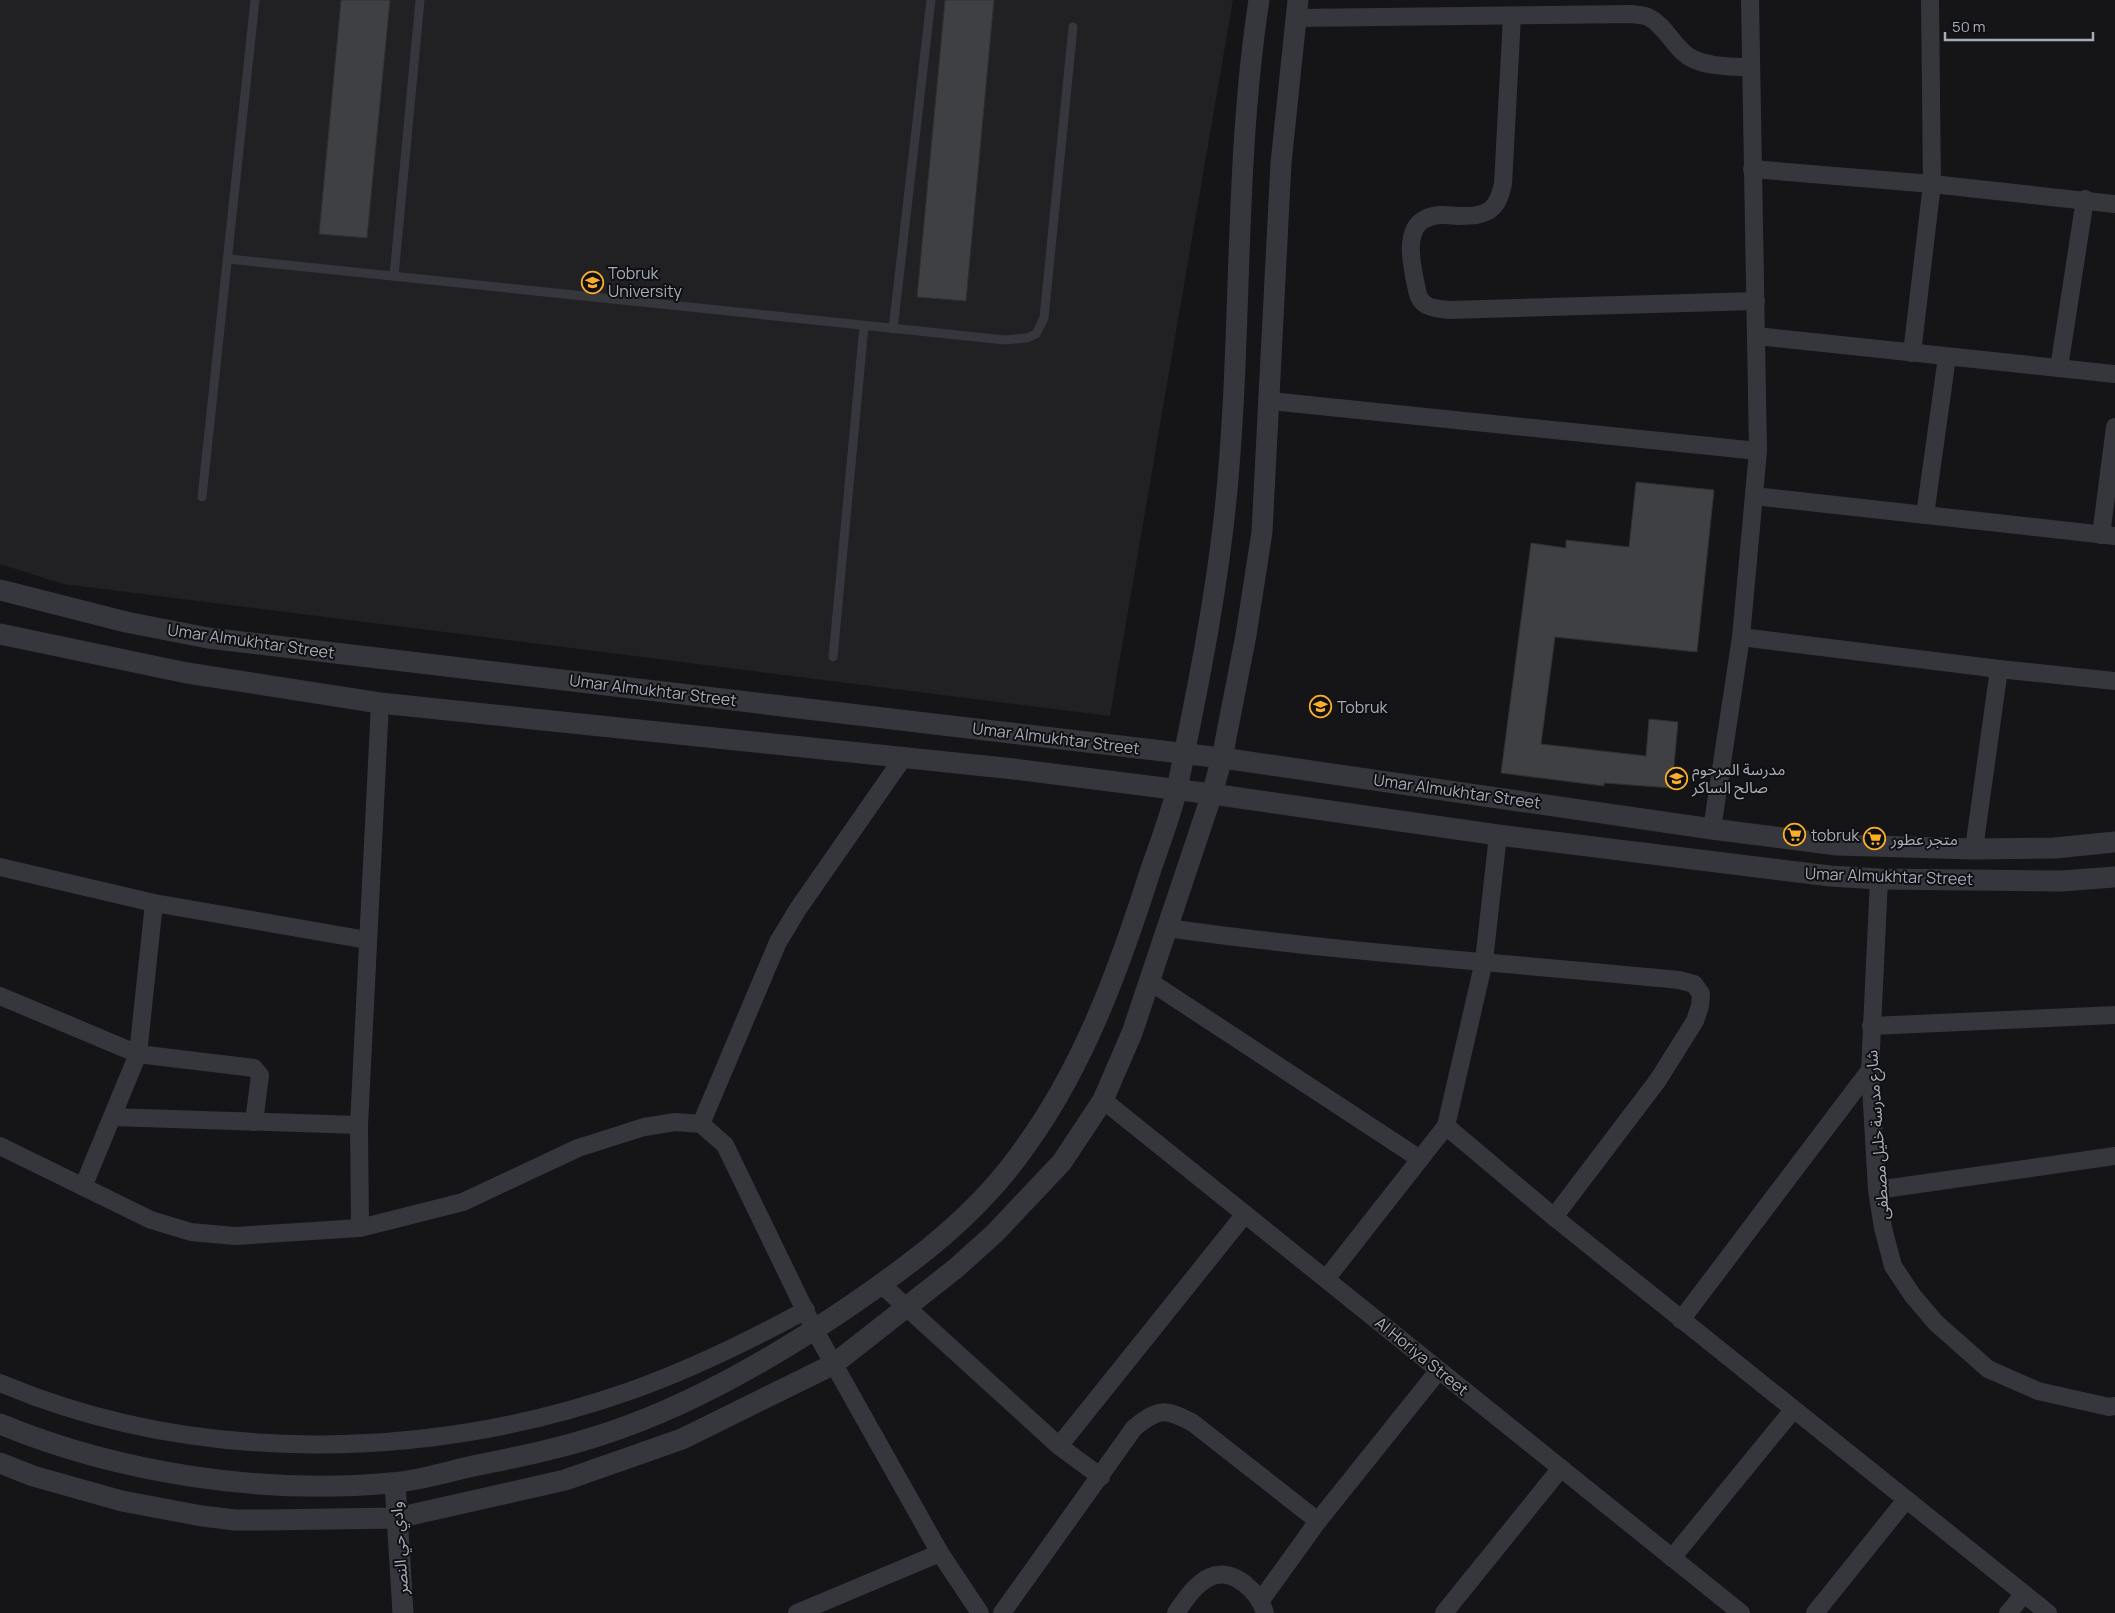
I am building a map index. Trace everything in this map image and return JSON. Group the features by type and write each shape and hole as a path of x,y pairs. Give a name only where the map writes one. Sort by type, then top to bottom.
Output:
{"street":[{"path":"0,1424 59,1445 108,1459 209,1478 308,1486 395,1483 559,1447 609,1432 671,1407 723,1382 814,1329 881,1284 936,1244 978,1204 1014,1161 1044,1119 1090,1034 1116,975 1170,818 1177,789 1213,604 1225,509 1233,403 1242,151 1259,0"},
{"path":"1712,829 1741,637 1758,451 1750,0"},
{"path":"1912,353 1932,184 1930,0"},
{"path":"0,1464 33,1476 122,1501 210,1517 235,1520 304,1521 397,1518 565,1480 682,1440 834,1364 955,1269 994,1233 1062,1162 1103,1100 1132,1033 1212,794 1222,758 1246,636 1262,532 1281,162 1296,9 1512,16 1633,14 1648,16 1660,26 1682,52 1694,60 1718,65 1751,68"},
{"path":"1512,16 1503,184 1499,198 1492,208 1483,214 1470,216 1438,215 1424,219 1415,227 1412,240 1412,270 1418,299 1429,308 1449,310 1756,301"},
{"path":"1752,169 1932,184 2085,199 2115,204"},
{"path":"2060,368 2085,199"},
{"path":"1757,336 2115,374"},
{"path":"1925,515 1947,356"},
{"path":"1270,401 1758,451"},
{"path":"1754,496 2108,536 2115,427"},
{"name":"Umar Almukhtar Street","path":"0,590 126,622 208,638 1183,753 1712,829 1837,845 1974,849 2055,848 2115,842"},
{"name":"Umar Almukhtar Street","path":"0,634 187,673 380,703 1177,789 1498,835 1830,876 1879,879 2062,881 2115,877"},
{"path":"1741,637 1998,669 2115,681"},
{"path":"1974,849 1998,669"},
{"path":"360,1228 359,1125 380,703"},
{"path":"700,1124 778,942 798,909 903,758"},
{"path":"1326,1279 1446,1126 1484,961 1498,835"},
{"path":"0,867 154,903 367,940"},
{"name":"شارع مدرسة خليل مصطفى","path":"1879,879 1870,1070 1877,1190 1883,1228 1893,1266 1913,1296 1936,1323 1988,1369 2038,1391 2108,1407 2115,1406"},
{"path":"83,1187 138,1054 154,903"},
{"path":"1166,928 1243,939 1679,980 1694,984 1701,994 1696,1021 1658,1080 1554,1217"},
{"path":"1149,981 1420,1159"},
{"path":"0,996 138,1054 254,1068 260,1075 254,1122"},
{"path":"1871,1026 2115,1016"},
{"path":"1681,1320 1870,1070"},
{"name":"Al Horiya Street","path":"1103,1100 1741,1613"},
{"path":"112,1117 359,1125"},
{"path":"0,1146 151,1220 191,1232 235,1236 360,1228 463,1202 578,1148 644,1127 675,1122 700,1124 725,1145 814,1329 940,1553 980,1613"},
{"path":"1446,1126 1681,1320 1905,1501 2048,1613"},
{"path":"1877,1190 2115,1156"},
{"path":"1059,1446 1245,1214"},
{"path":"881,1284 1059,1446 1101,1477"},
{"path":"0,1383 63,1406 160,1430 268,1443 377,1442 441,1436 505,1425 568,1410 630,1391 690,1368 749,1341 806,1310"},
{"path":"1176,1613 1193,1589 1211,1576 1226,1575 1243,1582 1263,1607 1318,1521 1439,1370"},
{"path":"1672,1558 1793,1410"},
{"path":"1002,1613 1101,1477 1134,1428 1147,1418 1161,1411 1176,1414 1193,1423 1318,1521"},
{"path":"1444,1613 1561,1468"},
{"name":"وادي حي النصر","path":"395,1483 404,1609"},
{"path":"1815,1613 1905,1501"},
{"path":"797,1613 940,1553"},
{"path":"2008,1613 2024,1594"}],"lane":[{"path":"202,497 255,0"},
{"path":"394,276 420,0"},
{"path":"893,329 931,0"},
{"path":"228,259 893,329 1017,340 1027,338 1036,334 1042,326 1046,305 1073,27"},
{"path":"834,658 864,326"}],"shaded area":[{"name":"Tobruk University","path":"0,0 1233,0 1110,716 63,584 0,564"}],"building":[{"path":"341,0 390,0 367,238 319,234"},
{"path":"945,0 994,0 966,301 917,297"},
{"path":"1636,482 1714,490 1697,652 1555,637 1541,744 1646,756 1649,719 1678,722 1672,788 1604,783 1604,786 1501,773 1531,543 1566,548 1566,540 1629,547"}],"place":[{"name":"Tobruk University","path":"592,282"},
{"name":"Tobruk","path":"1321,707"},
{"name":"مدرسة المرحوم صالح الساكر","path":"1676,778"},
{"name":"tobruk","path":"1795,835"},
{"name":"متجر عطور","path":"1875,839"}]}
